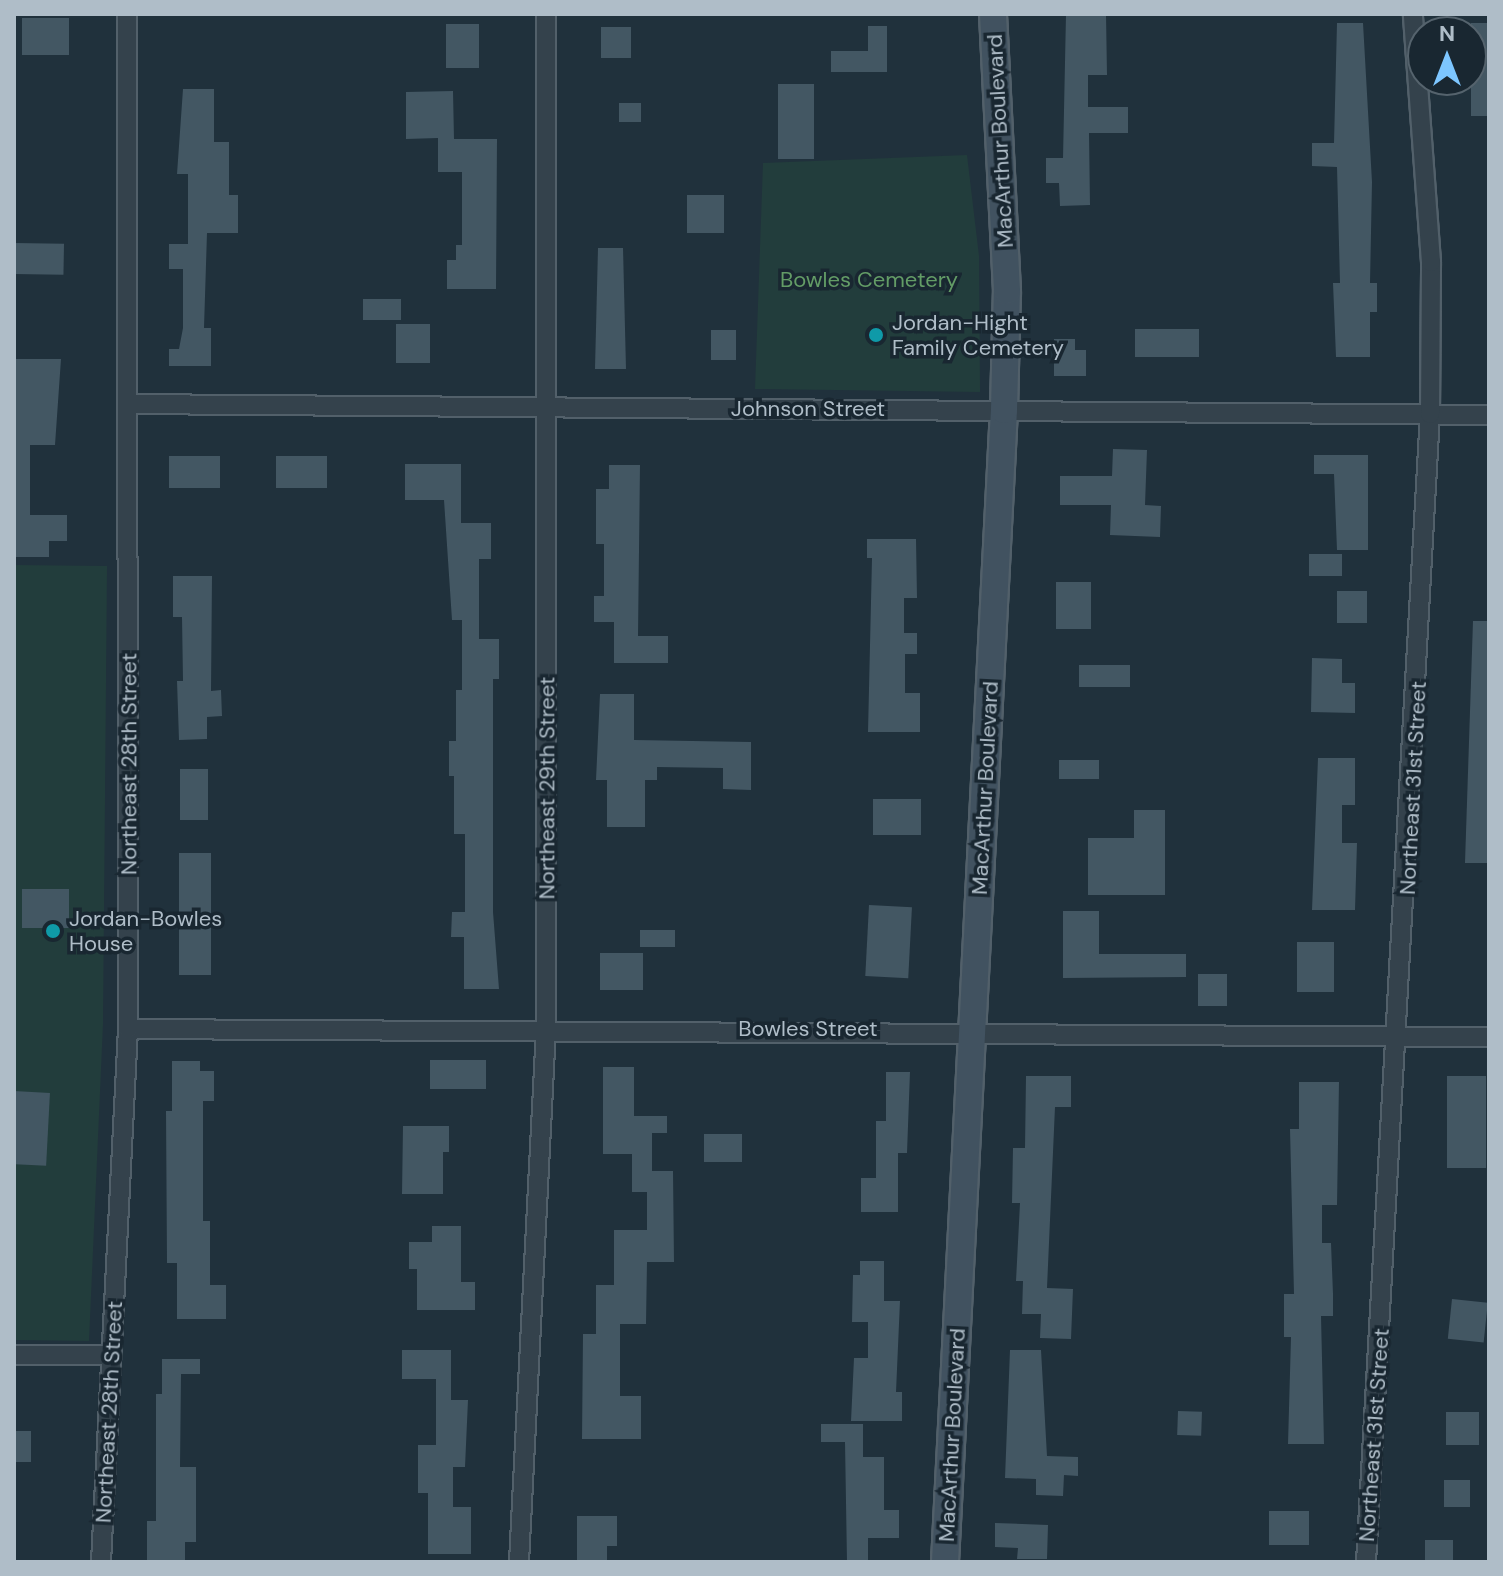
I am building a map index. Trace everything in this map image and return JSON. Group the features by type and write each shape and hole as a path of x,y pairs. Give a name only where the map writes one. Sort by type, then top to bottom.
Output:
{"main road":[{"name":"MacArthur Boulevard","path":"945,1562 1004,410 1007,291 993,14"}],"street":[{"name":"Northeast 28th Street","path":"101,1562 128,1029 127,14"},
{"name":"Northeast 29th Street","path":"519,1562 546,1029 546,14"},
{"name":"Northeast 31st Street","path":"1366,1562 1430,414 1431,262 1413,14"},
{"name":"Johnson Street","path":"127,404 1489,415"},
{"name":"Bowles Street","path":"128,1029 972,1030 1489,1037"},
{"path":"14,1355 112,1355"}],"green space":[{"name":"Bowles Cemetery","path":"967,155 979,256 980,392 755,389 763,163"},
{"path":"14,565 107,566 103,1024 89,1341 14,1340"}],"building":[{"path":"1066,14 1106,14 1107,75 1088,75 1088,107 1128,107 1128,133 1089,133 1090,205 1060,206 1059,183 1046,183 1046,158 1063,158"},
{"path":"22,18 69,18 69,55 22,55"},
{"path":"1337,23 1363,23 1372,182 1370,283 1377,283 1377,312 1370,312 1370,357 1336,357 1333,283 1340,283 1337,167 1312,166 1312,143 1334,143"},
{"path":"1489,23 1489,116 1471,116 1471,96 1487,96"},
{"path":"446,24 479,24 479,68 446,68"},
{"path":"868,26 887,26 887,72 831,72 831,51 868,51"},
{"path":"601,27 631,27 631,58 601,58"},
{"path":"778,84 814,84 814,159 778,159"},
{"path":"183,89 214,89 214,142 229,142 229,195 238,195 238,233 207,233 204,328 211,328 211,366 169,366 169,349 179,349 183,328 183,269 169,269 169,244 188,244 188,174 177,174"},
{"path":"453,91 454,139 497,139 496,289 447,289 447,260 456,260 456,245 462,245 462,172 438,172 438,138 406,139 406,92"},
{"path":"619,103 641,103 641,122 619,122"},
{"path":"687,195 724,195 724,233 687,233"},
{"path":"14,243 64,244 63,275 14,274"},
{"path":"598,248 623,248 626,369 595,369"},
{"path":"363,299 401,299 401,320 363,320"},
{"path":"396,324 430,324 430,363 396,363"},
{"path":"1135,329 1199,329 1199,357 1135,357"},
{"path":"711,330 736,330 736,360 711,360"},
{"path":"1054,339 1075,339 1075,350 1086,350 1086,376 1054,376"},
{"path":"14,359 61,359 55,445 30,445 30,515 67,515 67,541 49,541 49,557 14,557"},
{"path":"1113,449 1147,450 1145,505 1161,506 1160,537 1110,535 1111,505 1060,505 1060,476 1112,476"},
{"path":"1314,455 1368,455 1368,550 1337,550 1334,474 1314,474"},
{"path":"169,456 220,456 220,488 169,488"},
{"path":"276,456 327,456 327,488 276,488"},
{"path":"405,464 461,464 461,523 491,523 491,559 479,559 479,639 499,639 499,679 493,679 493,912 499,989 464,989 464,937 451,937 452,912 465,912 465,834 454,834 454,776 449,776 449,741 456,741 456,690 462,690 462,620 452,620 444,500 405,500"},
{"path":"609,465 640,465 638,636 668,636 668,663 614,663 614,622 594,622 594,596 604,596 604,544 596,544 596,489 609,489"},
{"path":"867,539 916,539 917,598 904,598 904,633 917,633 917,654 905,654 905,693 920,693 920,732 868,732 872,558 867,558"},
{"path":"1309,554 1342,554 1342,576 1309,576"},
{"path":"173,576 212,576 211,691 221,690 222,716 207,717 207,739 179,740 177,681 183,681 182,617 173,617"},
{"path":"1056,582 1091,582 1091,629 1056,629"},
{"path":"1337,591 1367,591 1367,623 1337,623"},
{"path":"1473,621 1489,621 1489,863 1465,863"},
{"path":"1312,658 1342,659 1342,683 1355,683 1355,713 1311,712"},
{"path":"1079,665 1130,665 1130,687 1079,687"},
{"path":"600,694 634,694 634,740 751,742 751,790 723,789 723,768 657,767 657,780 645,780 645,827 607,827 607,780 596,780"},
{"path":"1318,758 1355,758 1355,805 1342,805 1342,843 1357,843 1355,910 1312,910"},
{"path":"1059,760 1099,760 1099,779 1059,779"},
{"path":"180,769 208,769 208,820 180,820"},
{"path":"873,799 921,799 921,835 873,835"},
{"path":"1134,810 1165,810 1165,895 1088,895 1088,838 1134,838"},
{"path":"179,853 211,853 211,975 179,975"},
{"path":"22,889 69,889 69,928 22,928"},
{"path":"869,905 912,907 908,978 865,976"},
{"path":"1063,911 1099,911 1099,954 1186,954 1186,977 1063,978"},
{"path":"640,930 675,930 675,947 640,947"},
{"path":"1297,942 1334,942 1334,992 1297,992"},
{"path":"600,953 643,953 643,990 600,990"},
{"path":"1198,974 1227,974 1227,1006 1198,1006"},
{"path":"430,1060 486,1060 486,1089 430,1089"},
{"path":"172,1061 200,1061 200,1071 214,1071 214,1101 203,1101 203,1221 210,1221 210,1285 226,1285 226,1319 177,1319 177,1263 167,1263 166,1111 172,1111"},
{"path":"603,1067 634,1067 634,1116 667,1116 667,1133 652,1133 652,1171 673,1171 674,1262 647,1262 646,1324 620,1324 620,1396 641,1396 641,1439 582,1439 583,1334 596,1334 596,1285 614,1285 614,1230 647,1230 647,1192 632,1192 632,1154 603,1154"},
{"path":"886,1072 910,1072 907,1153 898,1153 898,1212 861,1212 861,1178 876,1178 876,1121 886,1121"},
{"path":"1026,1076 1071,1076 1071,1107 1055,1107 1047,1288 1073,1289 1071,1339 1040,1338 1041,1314 1022,1314 1023,1281 1016,1281 1020,1203 1012,1203 1013,1148 1025,1148"},
{"path":"1447,1076 1486,1076 1486,1168 1447,1168"},
{"path":"1299,1082 1339,1082 1337,1205 1322,1205 1322,1243 1331,1243 1333,1294 1333,1316 1321,1316 1324,1444 1288,1444 1291,1337 1284,1337 1284,1294 1294,1294 1290,1129 1299,1129"},
{"path":"14,1091 50,1093 46,1166 14,1164"},
{"path":"403,1126 449,1126 449,1152 443,1152 443,1194 402,1194"},
{"path":"704,1134 742,1134 742,1162 704,1162"},
{"path":"432,1226 461,1226 461,1282 475,1282 475,1310 417,1310 417,1269 409,1269 409,1242 432,1242"},
{"path":"860,1261 884,1261 884,1301 900,1301 896,1392 902,1392 902,1421 851,1421 854,1358 868,1358 868,1322 852,1322 853,1275 860,1275"},
{"path":"1452,1299 1488,1303 1484,1343 1448,1339"},
{"path":"402,1350 451,1350 451,1400 468,1400 465,1467 453,1467 453,1507 471,1507 471,1554 428,1554 428,1493 418,1493 418,1445 436,1445 436,1379 402,1379"},
{"path":"1010,1350 1041,1350 1047,1456 1078,1457 1078,1476 1064,1475 1063,1496 1036,1495 1036,1479 1005,1478"},
{"path":"162,1359 200,1359 200,1374 181,1374 180,1467 196,1467 196,1542 185,1542 185,1562 147,1562 147,1521 156,1521 156,1394 162,1394"},
{"path":"1178,1411 1202,1412 1201,1436 1177,1435"},
{"path":"1446,1412 1479,1412 1479,1445 1446,1445"},
{"path":"821,1424 863,1424 863,1457 884,1457 884,1510 899,1510 899,1538 868,1538 868,1562 847,1562 845,1442 821,1442"},
{"path":"14,1431 31,1431 31,1462 14,1462"},
{"path":"1444,1480 1470,1480 1470,1507 1444,1507"},
{"path":"1269,1511 1309,1511 1309,1545 1269,1545"},
{"path":"577,1516 617,1516 617,1546 607,1546 607,1562 577,1562"},
{"path":"995,1523 1048,1525 1047,1559 1017,1559 1018,1548 995,1547"},
{"path":"1425,1540 1453,1540 1453,1562 1425,1562"}],"place":[{"name":"Jordan-Hight Family Cemetery","path":"876,335"},
{"name":"Jordan-Bowles House","path":"53,931"}]}
